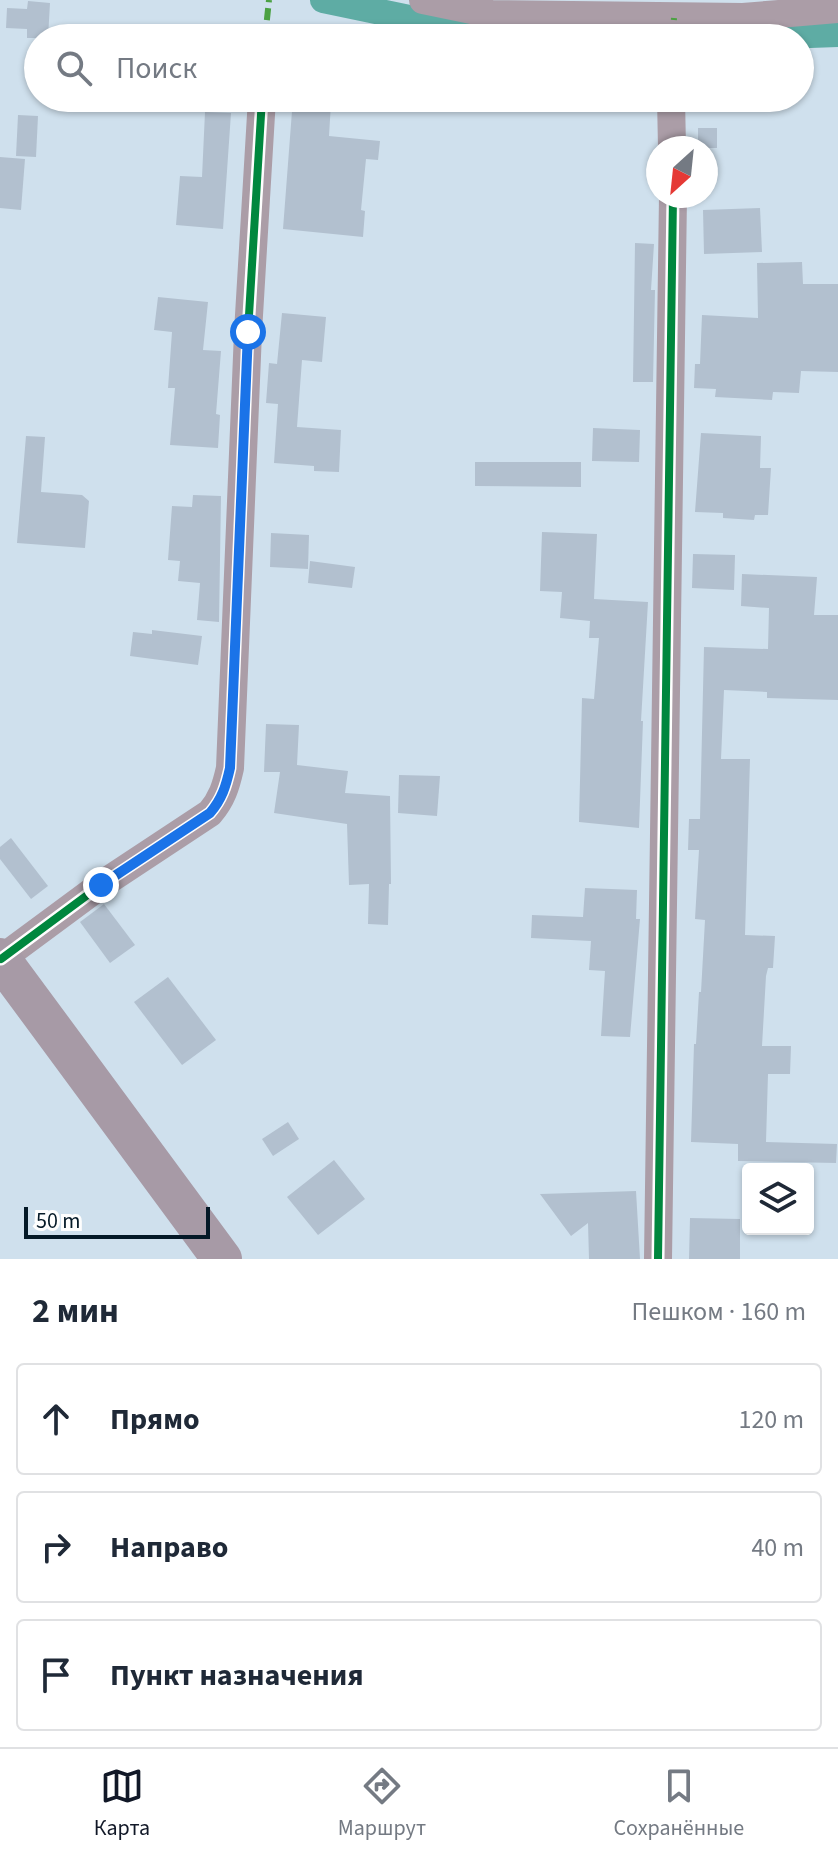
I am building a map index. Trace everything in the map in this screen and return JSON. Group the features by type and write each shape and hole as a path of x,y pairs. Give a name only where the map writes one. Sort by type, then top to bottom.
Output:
{"main road":[{"path":"0,959 222,1259"}],"street":[{"path":"423,0 491,14 838,9"},
{"path":"0,959 101,885 210,813 226,788 230,768 248,332 261,112"},
{"path":"671,112 672,136"},
{"path":"658,1259 673,208"}],"building":[{"path":"28,1 50,3 49,24 24,24 24,29 6,28 7,8 27,9"},
{"path":"205,112 231,113 223,229 176,225 180,176 202,177"},
{"path":"292,112 330,112 329,136 380,141 378,160 366,159 361,210 365,211 363,237 283,229"},
{"path":"18,115 38,116 36,157 16,156"},
{"path":"698,128 717,128 717,136 698,136"},
{"path":"0,157 25,159 21,210 0,208"},
{"path":"760,208 762,252 704,254 703,210"},
{"path":"635,243 654,244 651,290 655,290 653,382 633,382"},
{"path":"802,262 803,284 838,284 838,372 801,371 799,393 773,392 772,400 715,397 716,389 694,388 695,364 700,364 702,315 758,318 757,263"},
{"path":"158,297 208,302 203,350 221,351 216,414 220,415 218,448 170,445 175,388 168,388 172,332 154,330"},
{"path":"282,313 326,317 322,362 302,360 297,427 341,430 339,472 314,471 314,466 274,463 278,404 266,403 269,363 277,364"},
{"path":"593,428 640,430 639,462 592,461"},
{"path":"701,433 761,436 760,468 771,468 768,515 755,515 754,520 723,518 723,513 695,512"},
{"path":"26,436 45,437 41,492 82,495 89,501 85,548 17,543"},
{"path":"475,462 581,462 581,487 475,486"},
{"path":"193,495 221,496 219,622 197,620 200,583 178,581 180,561 168,560 172,506 192,507"},
{"path":"542,532 597,534 594,599 648,602 639,828 579,822 582,698 594,699 599,638 589,638 590,621 560,618 562,592 540,591"},
{"path":"271,533 309,535 308,569 270,567"},
{"path":"693,554 735,555 734,590 692,588"},
{"path":"310,561 355,567 352,588 308,583"},
{"path":"742,574 817,577 814,615 838,615 838,700 767,698 767,692 724,690 721,759 750,759 745,935 775,936 773,968 768,968 766,976 762,1046 791,1046 790,1074 768,1074 766,1142 837,1144 836,1163 738,1161 738,1144 691,1142 694,1044 705,920 695,919 699,850 688,850 689,819 700,819 704,647 768,649 769,608 741,606"},
{"path":"152,630 202,636 198,665 130,656 133,632 152,634"},
{"path":"266,724 299,725 297,765 348,771 345,793 390,796 388,925 368,924 369,884 349,885 347,824 274,813 280,772 264,772"},
{"path":"399,775 440,776 437,816 398,813"},
{"path":"11,838 48,886 31,899 0,859 0,847"},
{"path":"585,888 637,890 636,919 640,919 630,1037 601,1036 605,971 589,970 591,941 531,938 532,915 583,917"},
{"path":"104,904 135,945 110,963 80,922"},
{"path":"168,977 216,1040 182,1065 134,1002"},
{"path":"288,1122 299,1139 273,1156 262,1139"},
{"path":"334,1160 365,1199 318,1235 287,1197"},
{"path":"636,1191 640,1259 589,1259 588,1223 571,1236 540,1194"},
{"path":"690,1218 740,1219 740,1259 689,1259"}],"waterway":[{"path":"323,0 438,24"},
{"path":"814,35 838,34"}],"marked path":[{"path":"266,24 269,0"},
{"path":"674,18 674,24"}],"cycle path":[{"path":"1,959 101,885 210,813 227,781 261,112"},
{"path":"658,1259 673,208"}],"route":[{"path":"101,885 210,813 226,788 230,768 248,332"}]}
